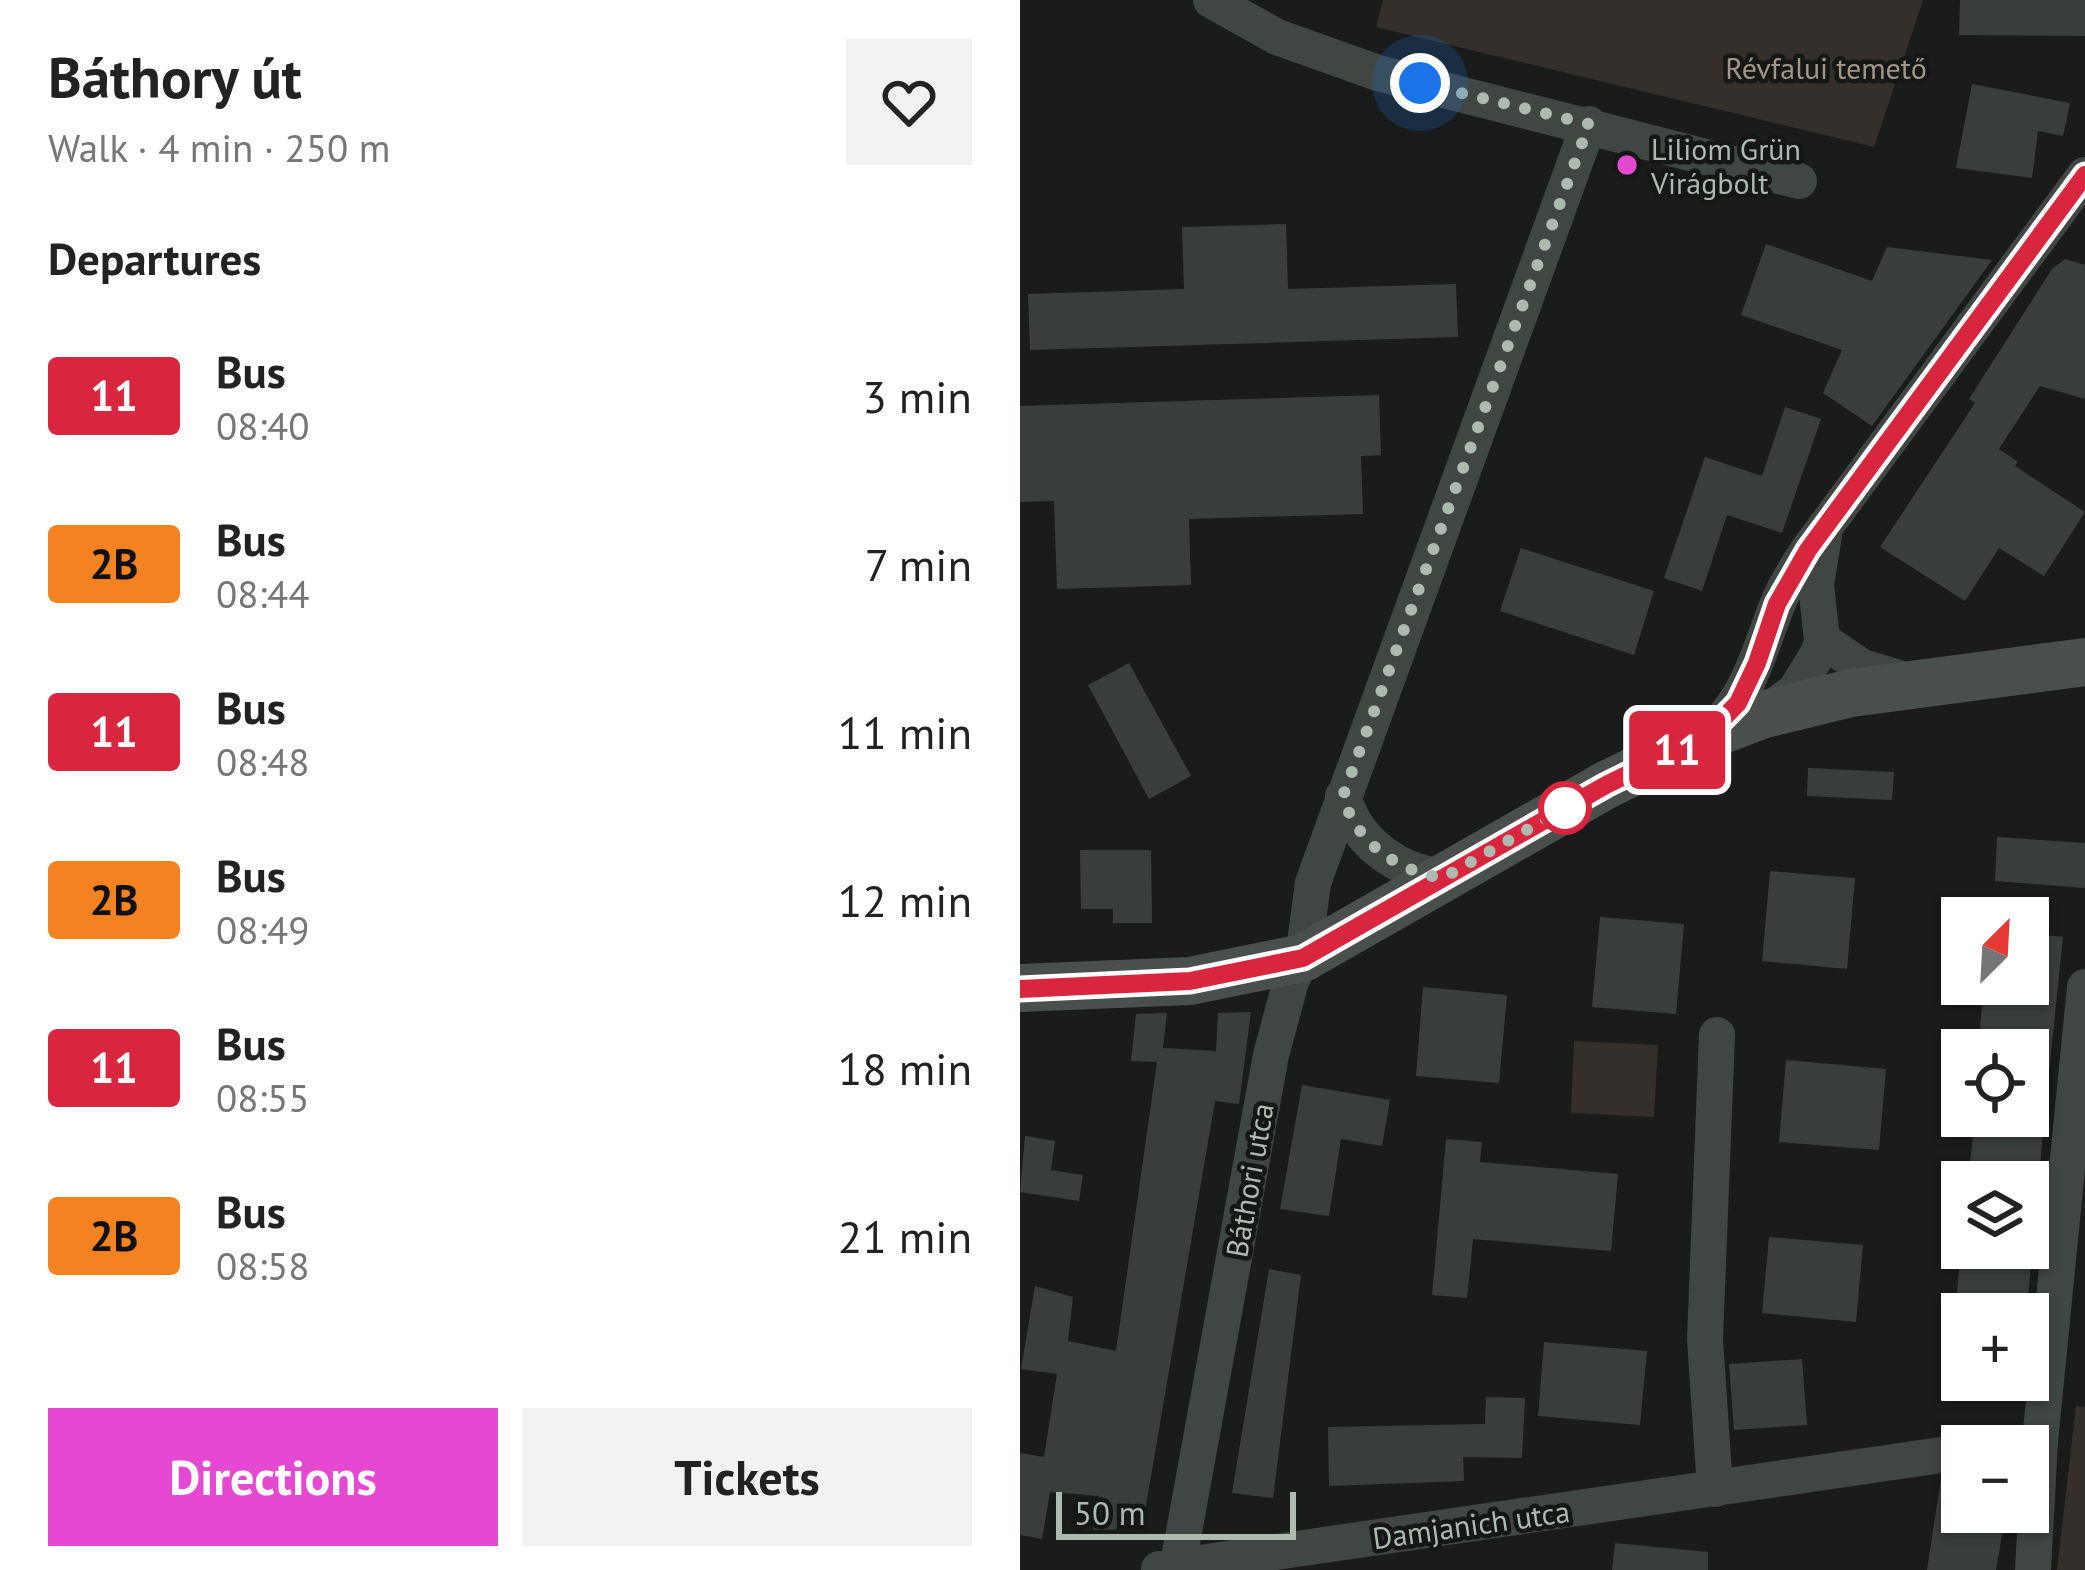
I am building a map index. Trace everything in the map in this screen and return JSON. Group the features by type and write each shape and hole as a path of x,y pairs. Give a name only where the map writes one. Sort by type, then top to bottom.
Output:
{"street":[{"path":"1211,0 1276,37 1378,73 1799,181"},
{"name":"Báthori utca","path":"1170,1569 1271,1055 1291,980 1303,958 1313,884 1589,124"},
{"path":"1706,736 1738,703 1784,590 1829,521 2085,175"},
{"path":"1761,715 1806,678 1822,640 1816,585 1829,521"},
{"path":"1822,640 1862,667 1917,682"},
{"path":"1020,988 1190,981 1303,958 1606,785 1761,715 1917,682 2085,662"},
{"path":"1343,796 1349,818 1372,846 1409,868 1443,878"},
{"path":"2024,1425 2085,987"},
{"path":"1715,1489 1705,1339 1717,1035"},
{"name":"Damjanich utca","path":"1170,1569 1941,1455"},
{"path":"2030,1533 2033,1570"}],"green space":[{"name":"Révfalui temető","path":"1383,0 1923,0 1874,147 1376,27"},
{"path":"1574,1041 1658,1045 1654,1117 1571,1113"},
{"path":"2076,1406 2085,1407 2085,1570 2057,1570"}],"building":[{"path":"1960,0 2085,0 2085,36 1959,35"},
{"path":"1972,84 2070,103 2063,136 2038,131 2032,178 1956,168"},
{"path":"1286,224 1288,289 1456,284 1458,337 1030,350 1028,294 1184,289 1182,227"},
{"path":"1766,244 1872,281 1887,247 1992,260 1872,426 1823,393 1842,350 1741,315"},
{"path":"2065,259 2085,265 2085,399 2040,386 1999,449 2018,462 2015,466 2085,512 2044,576 1999,548 1965,601 1880,547 1975,403 1969,399 2052,269"},
{"path":"1379,395 1381,455 1361,456 1363,514 1189,519 1191,585 1057,589 1054,501 1020,502 1020,406"},
{"path":"1785,407 1821,419 1782,533 1727,515 1702,591 1664,578 1705,457 1762,476"},
{"path":"1521,548 1654,591 1634,655 1500,611"},
{"path":"1129,663 1191,776 1149,799 1088,685"},
{"path":"1808,768 1894,772 1892,800 1807,796"},
{"path":"1997,837 2085,843 2085,888 1995,881"},
{"path":"1080,850 1151,850 1152,923 1113,923 1113,909 1081,909"},
{"path":"1770,871 1855,878 1847,969 1762,961"},
{"path":"1600,917 1684,924 1676,1014 1592,1007"},
{"path":"2049,935 2063,937 2049,1072 2049,1029 1980,1029 1982,1005 2049,1005"},
{"path":"1423,987 1507,995 1499,1083 1416,1076"},
{"path":"1251,1012 1239,1104 1215,1101 1142,1529 1093,1530 1099,1496 1050,1492 1042,1539 1020,1535 1020,1453 1044,1457 1057,1374 1021,1369 1035,1286 1073,1297 1068,1341 1116,1351 1157,1062 1131,1061 1136,1014 1167,1013 1163,1048 1216,1051 1218,1013"},
{"path":"1786,1060 1886,1069 1879,1150 1779,1142"},
{"path":"1302,1085 1390,1100 1382,1146 1341,1139 1329,1216 1280,1209"},
{"path":"1025,1136 1055,1141 1051,1170 1083,1175 1079,1201 1020,1192"},
{"path":"1973,1137 2042,1137 2041,1161 1970,1161"},
{"path":"1446,1139 1482,1142 1480,1162 1618,1174 1611,1251 1473,1239 1467,1298 1432,1295"},
{"path":"1769,1237 1863,1245 1856,1322 1762,1313"},
{"path":"1269,1269 1301,1275 1273,1498 1232,1493"},
{"path":"1959,1269 2031,1269 2028,1293 1957,1293"},
{"path":"1544,1342 1647,1351 1640,1425 1538,1416"},
{"path":"1802,1359 1807,1425 1734,1430 1729,1364"},
{"path":"1486,1397 1525,1398 1522,1458 1463,1457 1464,1481 1329,1486 1328,1427 1485,1424"},
{"path":"1941,1478 1941,1533 2002,1533 1996,1570 1927,1570"},
{"path":"1615,1543 1708,1552 1708,1570 1612,1570"}],"bus line":[{"name":"11","path":"1020,989 1190,981 1303,958 1606,785 1706,736 1738,703 1748,685 1777,604 1808,550 2085,175"}],"place":[{"name":"Liliom Grün Virágbolt","path":"1627,165"}],"route":[{"path":"1420,83 1589,124 1343,796 1349,818 1372,846 1409,868 1443,878 1574,803 1565,808"}]}
